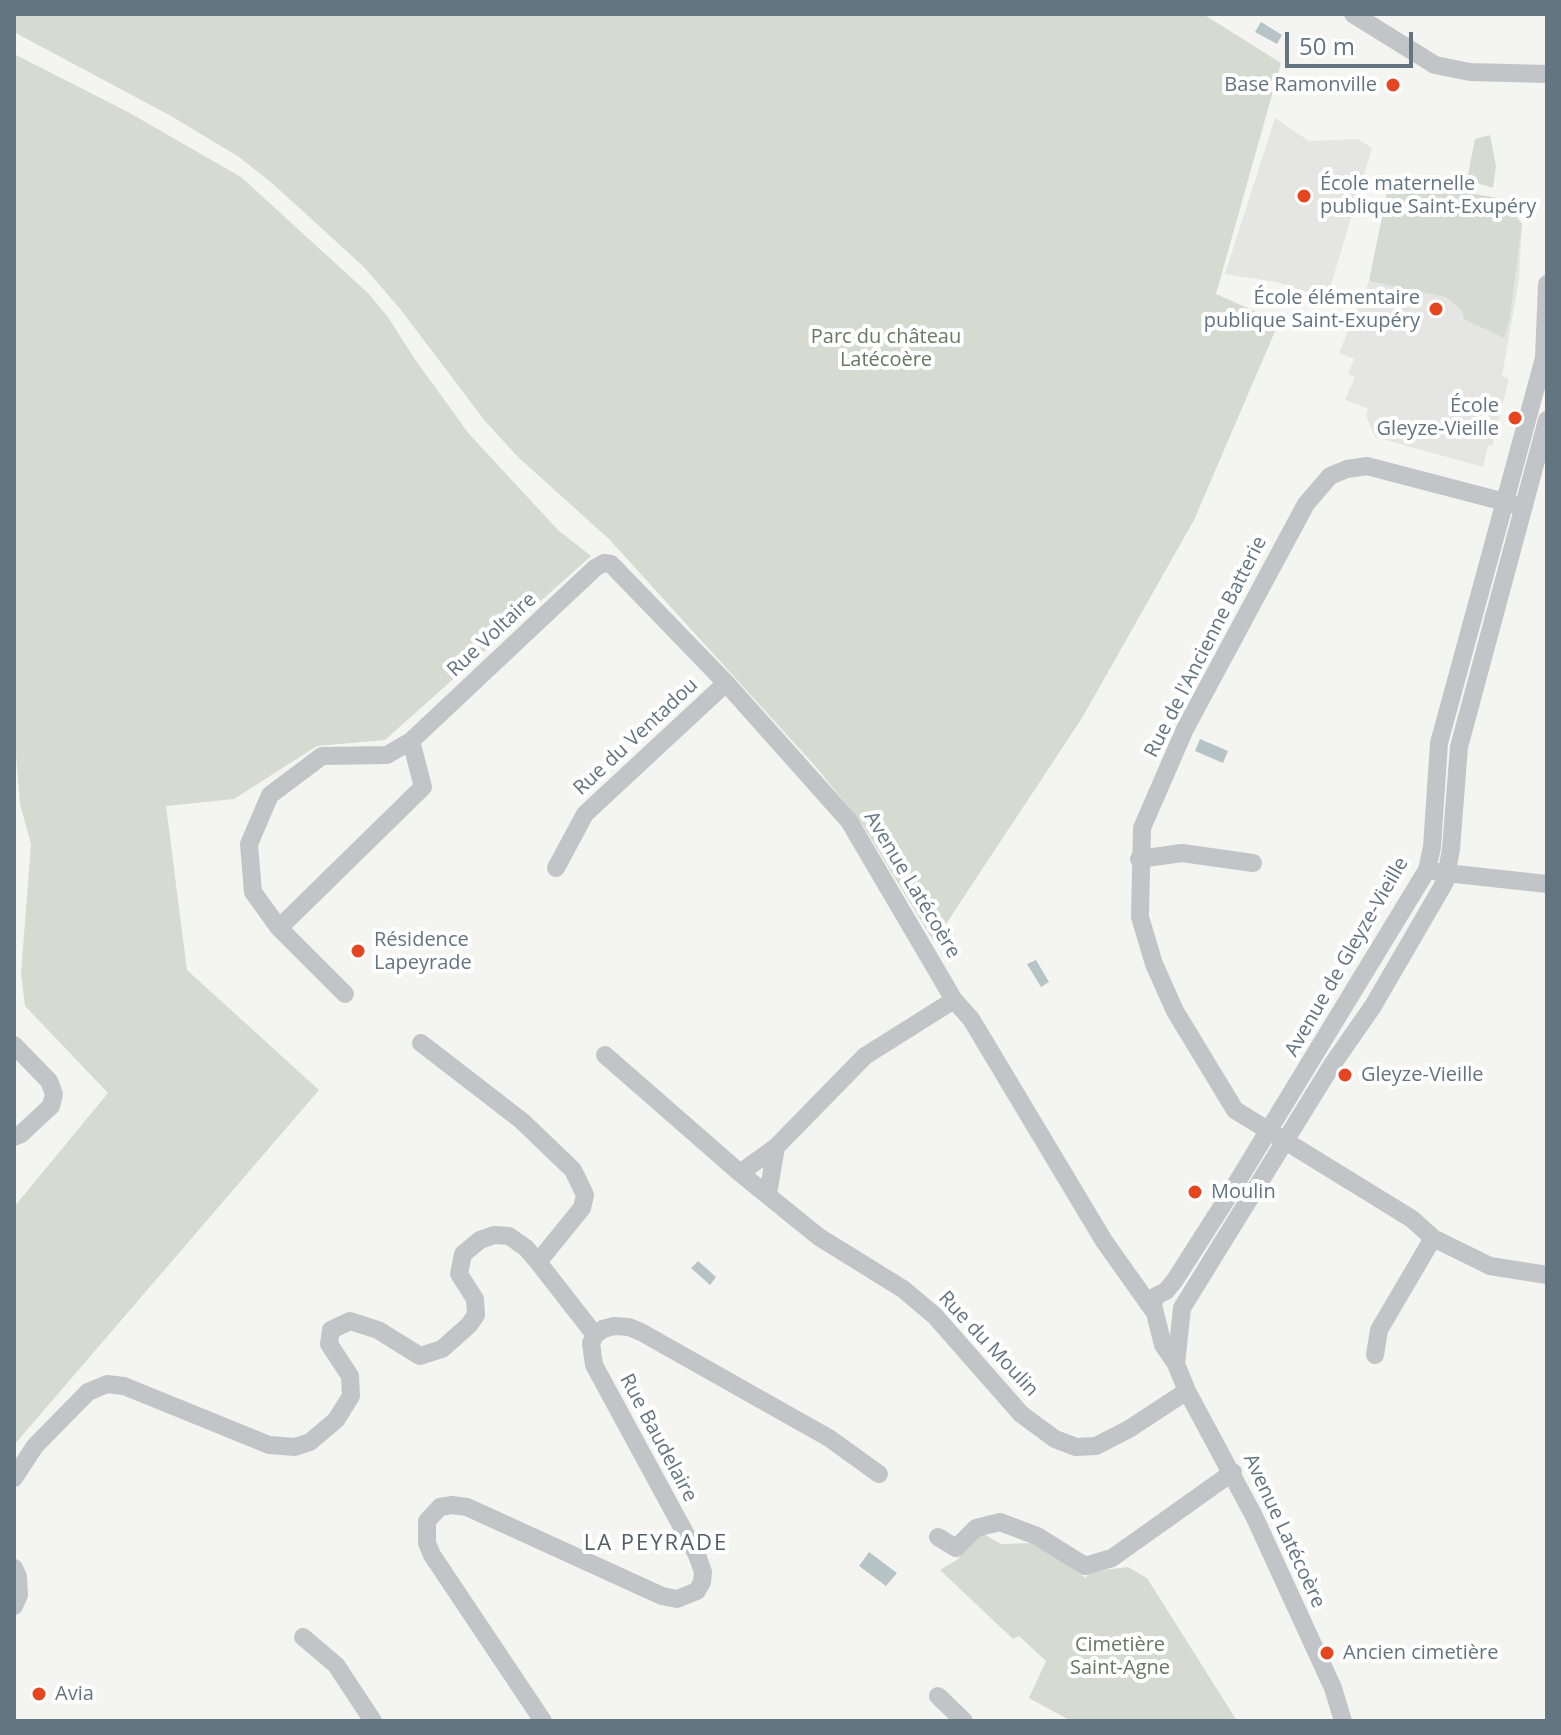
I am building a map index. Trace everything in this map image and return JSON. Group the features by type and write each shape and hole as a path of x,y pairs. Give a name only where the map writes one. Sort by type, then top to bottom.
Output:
{"street":[{"path":"1353,14 1435,65 1470,72 1547,74"},
{"name":"Avenue de Gleyze-Vieille","path":"1181,1311 1427,870 1432,847 1439,743 1546,358 1547,284"},
{"name":"Avenue de Gleyze-Vieille","path":"1165,1291 1373,1006 1448,873 1459,747 1547,420"},
{"name":"Rue de l'Ancienne Batterie","path":"1524,507 1367,466 1330,476 1306,504 1185,729 1142,828 1140,917 1154,964 1175,1011 1235,1110 1412,1219 1433,1238 1490,1266 1547,1275"},
{"name":"Avenue Latécoère","path":"604,563 617,568 830,796 849,821 954,1000 971,1019 1104,1241 1154,1312 1163,1345 1233,1472 1333,1688 1343,1721"},
{"name":"Rue Voltaire","path":"345,994 279,928 253,892 249,844 270,795 322,756 387,755 411,741 595,568 604,563"},
{"name":"Rue du Ventadou","path":"556,868 585,814 726,683"},
{"path":"279,928 423,787 411,741"},
{"path":"1139,859 1182,853 1253,863"},
{"path":"1427,870 1547,884"},
{"path":"740,1173 776,1147 865,1056 954,1000"},
{"path":"421,1043 522,1121 573,1170 585,1195 582,1208 538,1262"},
{"path":"14,1045 49,1081 54,1094 51,1106 14,1137"},
{"name":"Rue du Moulin","path":"605,1055 740,1173 819,1237 903,1289 935,1316 1021,1414 1055,1439 1076,1447 1096,1446 1129,1429 1187,1391"},
{"path":"768,1194 776,1147"},
{"path":"14,1478 35,1446 88,1392 107,1384 124,1386 269,1445 295,1447 310,1442 336,1420 351,1396 350,1376 329,1344 331,1330 350,1321 378,1330 420,1356 442,1349 476,1315 475,1299 459,1274 463,1254 480,1240 494,1235 509,1236 526,1248 595,1335 614,1326 641,1332 829,1438 879,1474"},
{"path":"1375,1355 1379,1330 1433,1238"},
{"name":"Avenue Latécoère","path":"1128,1274 1178,1296 1181,1311 1176,1364"},
{"path":"1165,1291 1156,1296 1154,1312 1167,1320 1181,1311"},
{"name":"Rue Baudelaire","path":"543,1721 432,1555 427,1543 427,1521 440,1507 467,1507 662,1596 677,1599 697,1591 703,1572 697,1555 594,1365 591,1343 595,1335"},
{"path":"938,1537 956,1548 976,1528 1000,1522 1037,1536 1085,1566 1112,1558 1233,1472"},
{"path":"14,1568 19,1595 14,1606"},
{"path":"303,1637 336,1665 373,1721"},
{"path":"938,1696 964,1721"}],"shaded area":[{"path":"1261,22 1282,35 1277,44 1255,32"},
{"name":"École maternelle publique Saint-Exupéry","path":"1275,118 1309,141 1358,139 1372,148 1327,298 1276,282 1225,274"},
{"name":"École élémentaire publique Saint-Exupéry","path":"1390,179 1503,199 1522,224 1519,280 1502,376 1509,379 1492,446 1488,446 1483,467 1375,437 1366,416 1368,409 1345,400 1355,377 1348,374 1354,359 1339,353 1369,281"},
{"path":"1200,739 1228,751 1223,763 1195,751"},
{"path":"1036,960 1049,982 1041,987 1027,964"},
{"path":"698,1261 716,1277 710,1285 691,1268"},
{"path":"869,1552 897,1573 886,1586 859,1566"}],"green space":[{"name":"Parc du château Latécoère","path":"14,14 1203,14 1281,63 1216,294 1279,322 1194,520 1082,718 934,942 862,824 816,767 610,540 518,457 485,421 401,310 364,267 239,157 171,116 14,32"},
{"path":"14,54 128,112 241,177 368,293 469,434 558,530 591,556 385,740 317,746 234,799 166,806 187,970 319,1090 14,1445 14,1207 108,1093 25,1006 21,974 31,844 20,804 14,730"},
{"path":"1490,135 1496,166 1493,188 1467,180 1475,139"},
{"path":"1390,179 1503,199 1522,224 1510,317 1504,338 1464,319 1462,310 1446,297 1369,281"},
{"name":"Cimetière Saint-Agne","path":"980,1532 1001,1544 1036,1543 1086,1578 1089,1572 1128,1567 1147,1578 1237,1721 1071,1721 1029,1698 1046,1661 1019,1636 1013,1639 940,1570 958,1559"}],"place":[{"name":"Base Ramonville","path":"1393,85"},
{"name":"École maternelle publique Saint-Exupéry","path":"1304,196"},
{"name":"École élémentaire publique Saint-Exupéry","path":"1436,309"},
{"name":"École Gleyze-Vieille","path":"1515,418"},
{"name":"Résidence Lapeyrade","path":"358,951"},
{"name":"Gleyze-Vieille","path":"1345,1075"},
{"name":"Moulin","path":"1195,1192"},
{"name":"Ancien cimetière","path":"1327,1653"},
{"name":"Avia","path":"39,1694"}],"district":[{"name":"LA PEYRADE","path":"656,1544"}]}
